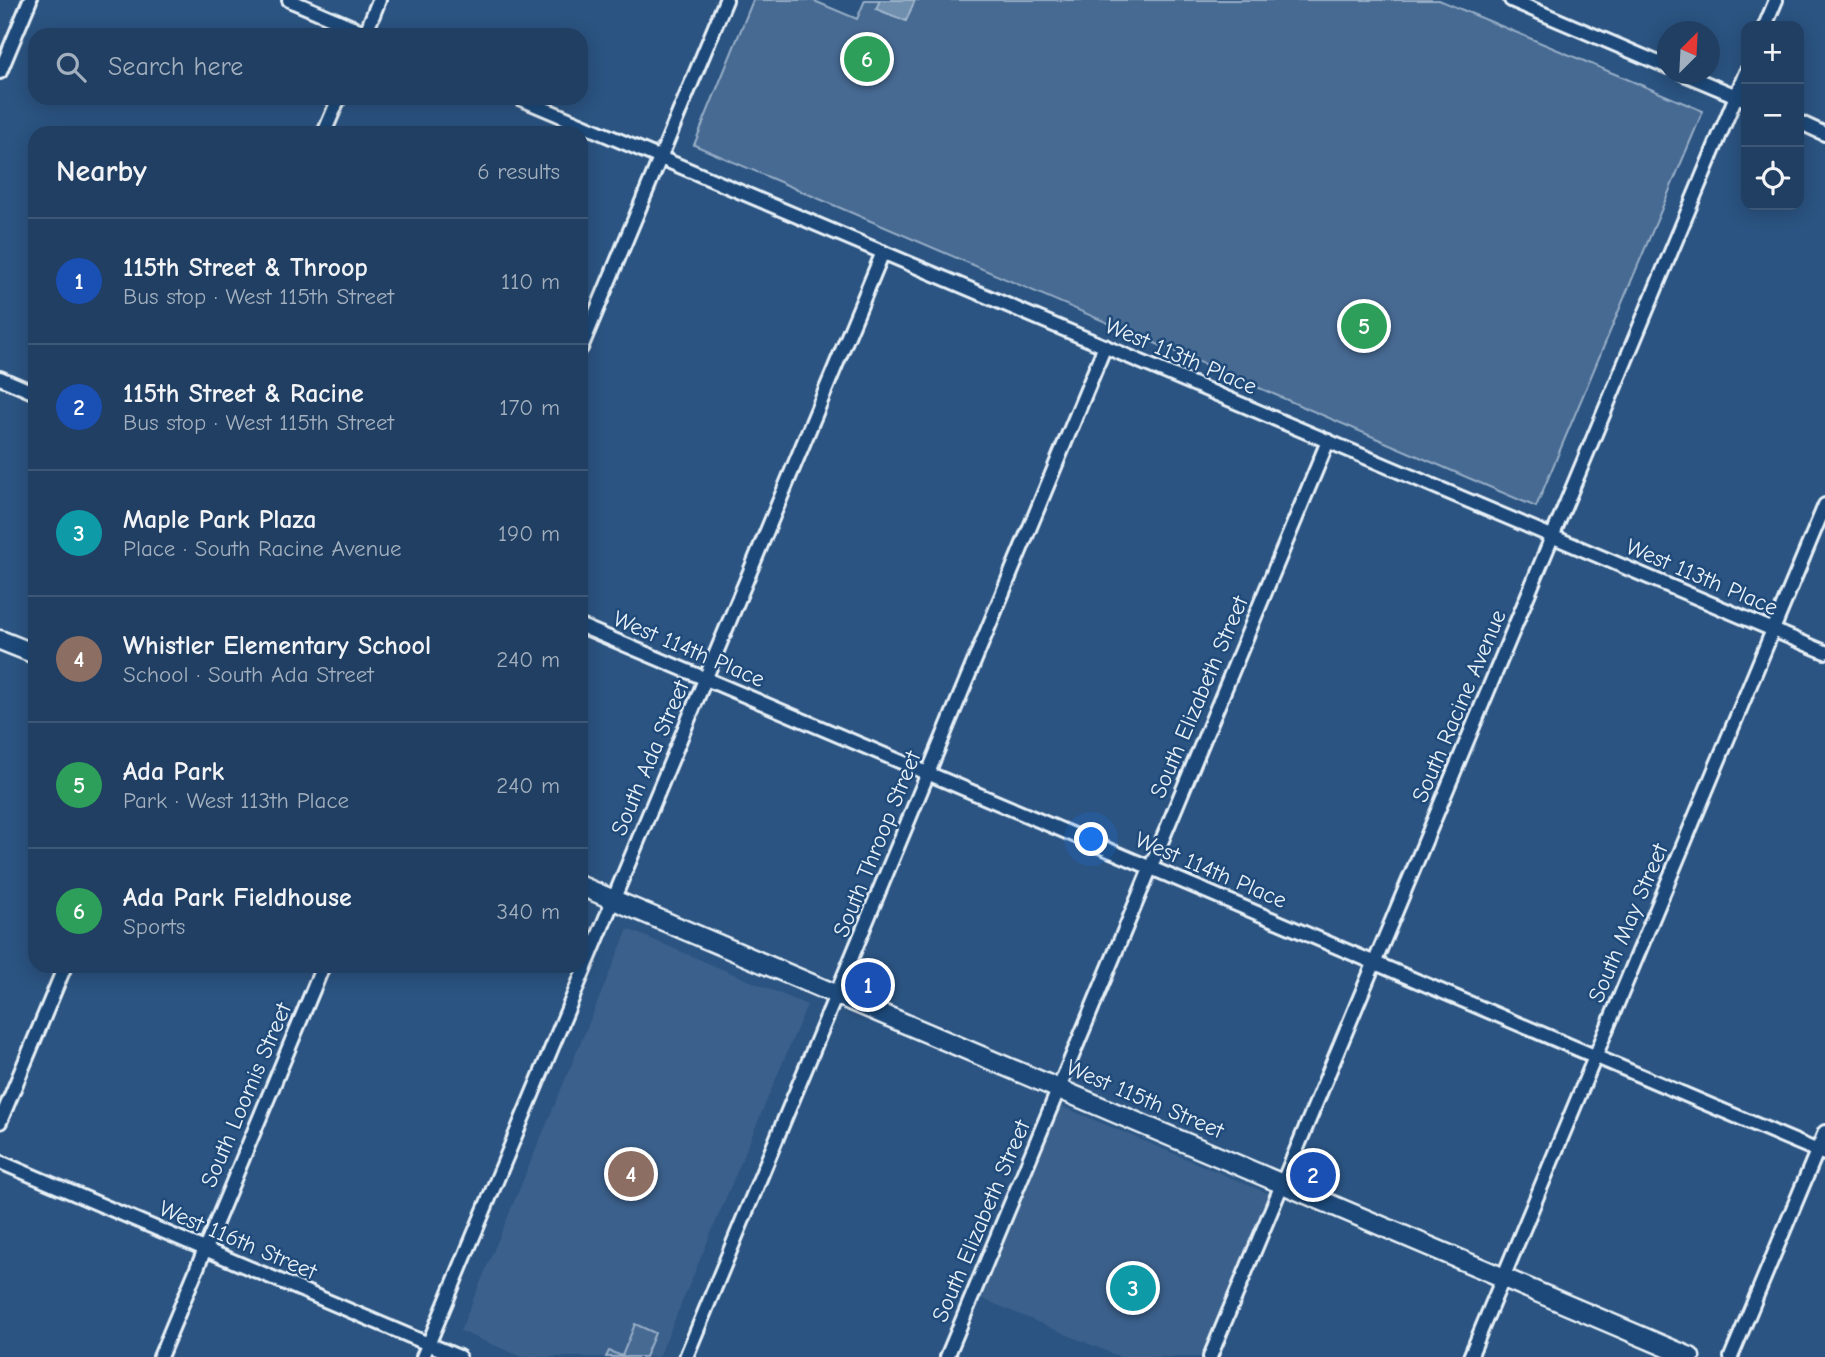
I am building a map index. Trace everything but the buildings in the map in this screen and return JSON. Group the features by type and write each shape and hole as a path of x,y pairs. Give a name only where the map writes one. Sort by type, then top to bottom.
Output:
{"street":[{"path":"0,72 30,0"},
{"path":"289,0 353,28"},
{"path":"369,28 380,0"},
{"path":"588,331 726,0"},
{"path":"1511,0 1657,62"},
{"path":"1767,21 1776,0"},
{"path":"1708,84 1741,98"},
{"name":"South Racine Avenue","path":"1210,1357 1552,537 1741,98"},
{"path":"327,126 336,105"},
{"name":"West 113th Place","path":"535,105 585,126"},
{"path":"1804,124 1825,134"},
{"name":"West 113th Place","path":"588,127 1825,652"},
{"name":"South Ada Street","path":"588,962 883,252"},
{"name":"South Throop Street","path":"686,1357 1105,346"},
{"path":"0,378 28,390"},
{"name":"South Elizabeth Street","path":"947,1357 1328,441"},
{"name":"South May Street","path":"1470,1357 1825,505"},
{"name":"West 114th Place","path":"588,629 1821,1152"},
{"path":"0,639 28,651"},
{"name":"West 115th Street","path":"588,889 1690,1357"},
{"path":"0,1122 62,973"},
{"name":"South Loomis Street","path":"160,1357 320,973"},
{"name":"South Ada Street","path":"423,1357 584,973"},
{"path":"1731,1357 1821,1152 1825,1132"},
{"name":"West 116th Street","path":"0,1162 459,1357"}],"shaded area":[{"path":"753,0 812,0 857,19 865,0 1439,0 1703,111 1536,507 694,145"},
{"path":"880,0 915,0 906,21 876,9"},
{"path":"628,929 807,1005 659,1357 522,1357 460,1331"},
{"path":"1059,1105 1272,1195 1204,1357 1120,1357 978,1297"},
{"path":"635,1324 655,1333 645,1357 606,1357 609,1351 622,1356"}],"place":[{"name":"Ada Park Fieldhouse","path":"867,59"},
{"name":"Ada Park","path":"1364,326"},
{"name":"115th Street & Throop","path":"868,985"},
{"name":"Whistler Elementary School","path":"631,1174"},
{"name":"115th Street & Racine","path":"1313,1175"},
{"name":"Maple Park Plaza","path":"1133,1288"}]}
